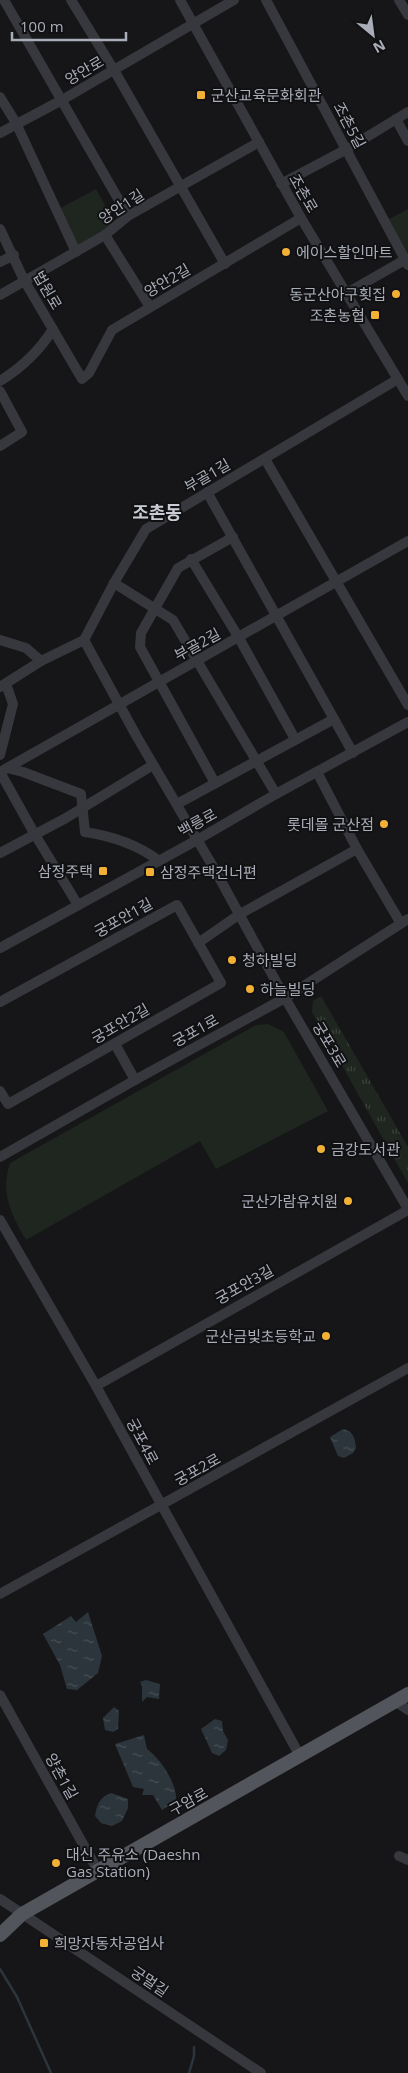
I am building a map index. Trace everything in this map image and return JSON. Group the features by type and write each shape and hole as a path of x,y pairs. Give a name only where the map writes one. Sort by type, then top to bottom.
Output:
{"main road":[{"name":"구암로","path":"0,1934 22,1914 408,1694"}],"street":[{"path":"4,0 128,216"},
{"path":"72,0 225,264"},
{"name":"조촌로","path":"180,0 281,184 345,294 408,396"},
{"name":"양안로","path":"0,133 194,25 234,0"},
{"name":"조촌5길","path":"266,0 407,261"},
{"path":"399,0 408,16"},
{"path":"0,97 16,123 76,252"},
{"path":"281,184 347,149 408,112"},
{"path":"396,120 408,141"},
{"name":"양안1길","path":"0,294 105,235 128,216 259,142"},
{"name":"양안2길","path":"75,365 82,379 89,373 112,330 301,218"},
{"name":"법원로","path":"0,229 14,255 24,280 75,365"},
{"path":"105,235 150,307"},
{"path":"0,262 14,255"},
{"path":"345,294 407,261"},
{"path":"0,381 14,372 30,357 47,340 53,329"},
{"name":"부골1길","path":"84,640 114,583 146,529 398,379"},
{"path":"0,391 22,432 0,446"},
{"path":"265,459 408,705"},
{"path":"207,492 353,753"},
{"path":"215,783 140,647 141,633 178,568 233,537"},
{"name":"부골2길","path":"2,771 408,541"},
{"path":"191,560 239,638 295,739"},
{"path":"114,583 173,620 276,794"},
{"path":"0,640 26,648 41,661"},
{"path":"0,755 13,704 3,686 41,661 84,640"},
{"name":"궁포3로","path":"84,640 153,765 198,840 408,1210"},
{"path":"177,804 334,719"},
{"name":"백릉로","path":"0,948 408,722"},
{"path":"0,853 82,808 153,765"},
{"path":"2,771 23,772 81,794 85,832 112,836 148,853 158,860"},
{"path":"2,771 34,833 78,905"},
{"name":"궁포1로","path":"0,1157 135,1080 286,998 404,921 357,849 317,772"},
{"path":"198,944 240,914 357,849"},
{"name":"궁포안1길","path":"0,1002 177,905 198,944"},
{"name":"궁포안2길","path":"0,1091 8,1104 221,984 198,944"},
{"path":"115,1044 135,1080"},
{"name":"궁포안3길","path":"96,1386 408,1210"},
{"name":"궁포4로","path":"0,1220 96,1386 300,1756"},
{"name":"궁포2로","path":"0,1594 408,1368"},
{"name":"양촌1길","path":"0,1695 98,1871"},
{"path":"395,1701 408,1710"},
{"name":"궁멀길","path":"0,1899 261,2073"}],"green space":[{"path":"96,189 116,225 78,247 57,210"},
{"path":"408,209 408,252 404,254 385,221"},
{"path":"321,996 408,1147 408,1183 312,1012 313,1001"},
{"path":"268,1024 284,1032 328,1111 216,1169 200,1141 26,1240 12,1212 7,1194 6,1184 10,1163 256,1025"}],"water":[{"path":"343,1429 353,1435 356,1448 353,1453 344,1458 338,1456 330,1437"},
{"path":"88,1612 102,1656 98,1673 77,1690 67,1689 60,1665 43,1634 71,1616 76,1622"},
{"path":"146,1680 160,1684 159,1699 147,1697 142,1702 142,1686 140,1682"},
{"path":"114,1707 119,1711 118,1729 113,1732 105,1730 103,1718"},
{"path":"215,1719 222,1721 223,1731 228,1740 226,1750 219,1756 212,1753 201,1729"},
{"path":"144,1735 147,1749 167,1772 176,1795 176,1801 162,1810 153,1795 142,1795 144,1789 133,1787 115,1744"},
{"path":"111,1793 128,1799 128,1808 122,1821 112,1826 101,1823 95,1816 99,1802"}],"waterway":[{"path":"0,1969 17,1997 51,2073"},
{"path":"189,2073 194,2056 194,2047"}],"place":[{"name":"군산교육문화회관","path":"201,95"},
{"name":"에이스할인마트","path":"286,252"},
{"name":"동군산아구횟집","path":"396,294"},
{"name":"조촌농협","path":"375,315"},
{"name":"롯데몰 군산점","path":"384,824"},
{"name":"삼정주택","path":"103,871"},
{"name":"삼정주택건너편","path":"150,872"},
{"name":"청하빌딩","path":"232,960"},
{"name":"하늘빌딩","path":"250,989"},
{"name":"금강도서관","path":"321,1149"},
{"name":"군산가람유치원","path":"348,1201"},
{"name":"군산금빛초등학교","path":"326,1336"},
{"name":"대신 주유소 (Daeshn Gas Station)","path":"56,1863"},
{"name":"희망자동차공업사","path":"44,1943"}],"district":[{"name":"조촌동","path":"157,512"}]}
